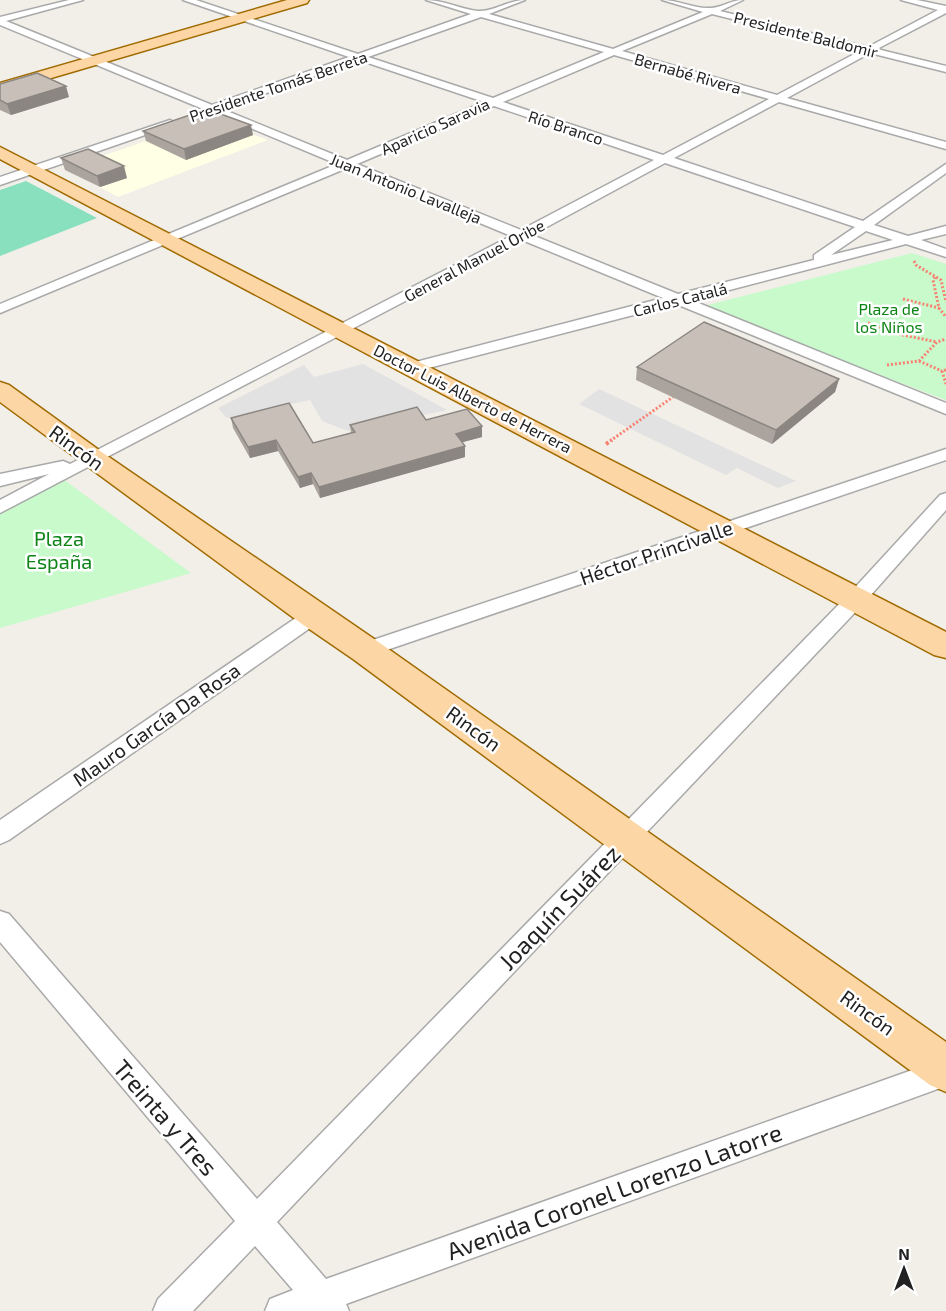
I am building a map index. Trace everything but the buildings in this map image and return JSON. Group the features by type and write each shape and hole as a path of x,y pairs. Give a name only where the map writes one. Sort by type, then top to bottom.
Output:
{"main road":[{"path":"0,88 302,0"},
{"name":"Doctor Luis Alberto de Herrera","path":"0,152 946,646"},
{"name":"Rincón","path":"0,390 313,616 365,650 627,837 946,1070"}],"street":[{"path":"0,21 79,0"},
{"name":"Río Branco","path":"187,0 946,253"},
{"name":"Bernabé Rivera","path":"430,0 946,146"},
{"name":"Presidente Tomás Berreta","path":"190,116 521,0"},
{"name":"Presidente Baldomir","path":"666,0 946,69"},
{"name":"Aparicio Saravia","path":"0,309 348,164 490,101 739,0"},
{"path":"905,0 946,9"},
{"name":"General Manuel Oribe","path":"0,507 344,330 946,9"},
{"name":"Juan Antonio Lavalleja","path":"0,21 946,409"},
{"name":"Presidente Tomás Berreta","path":"0,181 179,120"},
{"path":"809,266 946,168"},
{"name":"Carlos Catalá","path":"413,367 946,230"},
{"name":"Héctor Princivalle","path":"365,650 946,454"},
{"path":"0,480 93,459"},
{"name":"Joaquín Suárez","path":"170,1311 856,599 946,499"},
{"name":"Mauro García Da Rosa","path":"0,833 313,616"},
{"name":"Treinta y Tres","path":"0,923 326,1304"},
{"name":"Avenida Coronel Lorenzo Latorre","path":"282,1311 326,1304 946,1070"}],"path":[{"path":"946,302 941,280 935,277 933,280 939,308 941,314 946,316"},
{"path":"903,299 939,308"},
{"path":"868,323 903,335 937,342"},
{"path":"919,361 937,342 946,339"},
{"path":"867,377 893,363 919,361 944,370 946,384"},
{"path":"605,445 673,397"}],"shaded area":[{"path":"209,119 268,140 118,197 65,169"},
{"path":"363,364 447,410 348,431 322,421 310,400 227,418 218,408 304,365 314,377"},
{"path":"599,389 796,481 778,488 737,468 726,475 579,404"}],"green space":[{"path":"26,181 97,218 0,256 0,190"},
{"name":"Plaza de los Niños","path":"912,253 946,264 946,400 700,307"},
{"name":"Plaza España","path":"63,479 191,573 0,628 0,512"}]}
